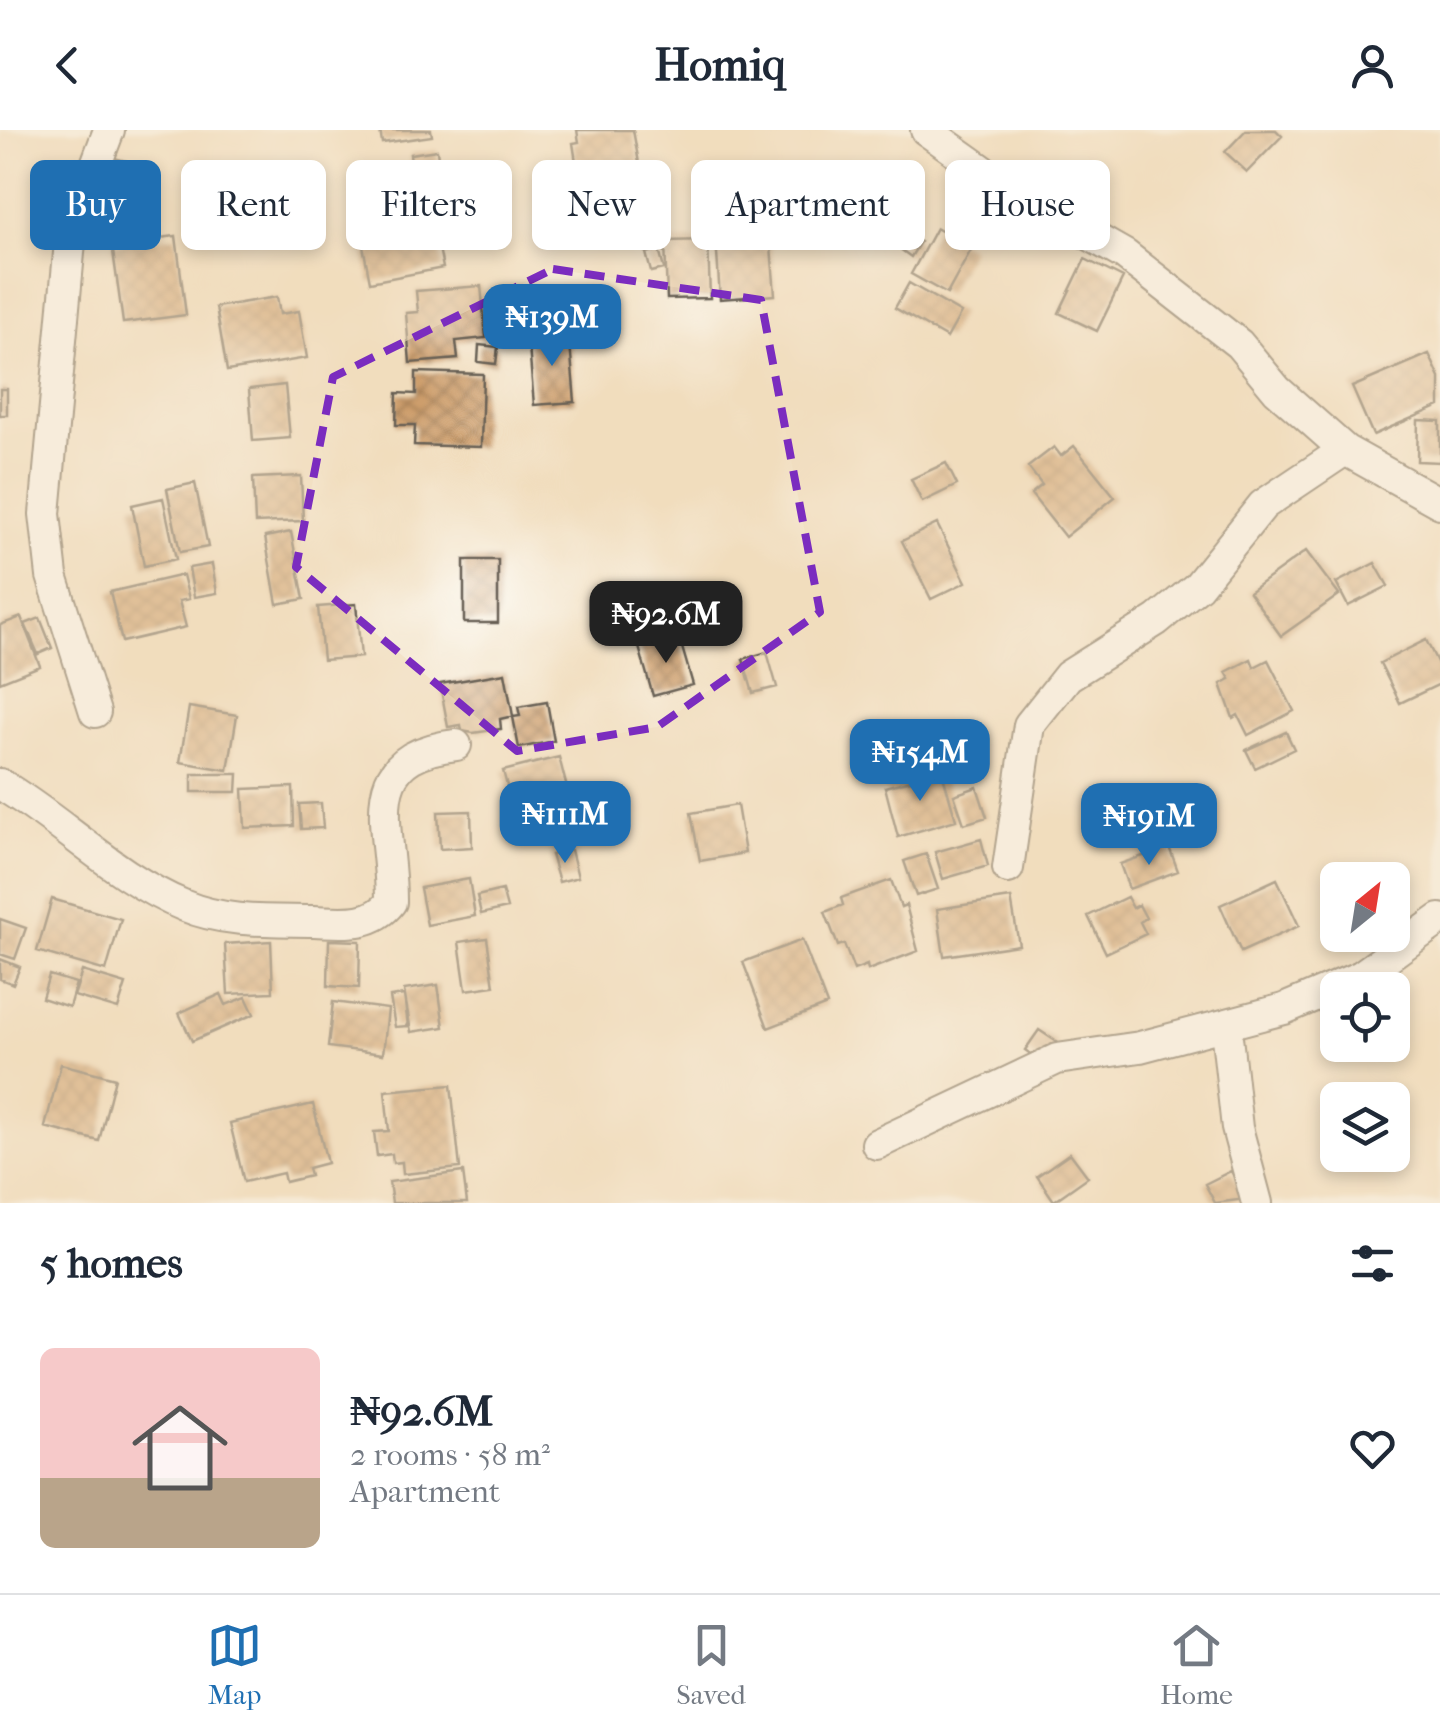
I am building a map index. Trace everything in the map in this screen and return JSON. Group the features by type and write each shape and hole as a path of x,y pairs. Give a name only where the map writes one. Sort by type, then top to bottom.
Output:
{"street":[{"path":"95,712 52,576 45,514 71,231 110,130"},
{"path":"926,130 1010,189 1125,255 1239,344 1277,390 1345,450 1440,504"},
{"path":"1008,868 1030,725 1068,676 1185,598 1263,506 1345,450"},
{"path":"0,784 36,806 119,870 187,908 244,919 368,920 391,902 384,824 386,793 395,767 422,749 456,746"},
{"path":"877,1144 1056,1059 1226,1028 1284,1010 1361,976 1440,919"},
{"path":"1226,1028 1237,1128 1257,1203"}],"highlighted area":[{"path":"553,269 761,300 820,612 657,727 517,751 296,567 333,377"}],"building":[{"path":"380,130 431,130 432,136 382,143"},
{"path":"577,130 633,130 638,160 576,160 573,143 579,142"},
{"path":"1246,130 1276,130 1282,136 1247,172 1225,152"},
{"path":"437,150 438,160 411,160 410,154"},
{"path":"936,228 945,233 945,250 971,250 947,294 911,274"},
{"path":"176,236 186,315 123,323 113,250 161,250 161,238"},
{"path":"691,240 691,250 708,250 710,298 667,299 665,250 671,250 671,241"},
{"path":"364,250 439,250 443,268 370,282"},
{"path":"659,250 664,269 651,272 646,253"},
{"path":"717,250 771,250 775,295 720,299"},
{"path":"1085,259 1123,278 1097,331 1059,313"},
{"path":"909,283 961,313 947,338 895,308"},
{"path":"481,286 486,338 456,341 458,359 410,363 406,313 418,312 416,291"},
{"path":"500,296 542,299 540,323 498,319"},
{"path":"277,297 280,314 299,311 307,358 227,371 216,307"},
{"path":"569,332 575,402 534,405 528,335"},
{"path":"479,345 498,347 496,364 478,362"},
{"path":"1429,354 1440,378 1440,406 1373,435 1352,387"},
{"path":"416,372 483,374 481,447 414,445 415,425 396,425 397,393 416,394"},
{"path":"285,385 290,438 253,441 249,389"},
{"path":"0,389 7,389 7,415 0,415"},
{"path":"1418,420 1440,421 1440,462 1417,461"},
{"path":"1074,446 1115,497 1065,537 1031,494 1042,485 1028,467 1054,447 1061,456"},
{"path":"946,463 957,485 922,502 911,479"},
{"path":"301,476 303,521 255,523 253,478"},
{"path":"195,483 208,547 180,552 167,489"},
{"path":"163,498 176,559 144,566 132,505"},
{"path":"937,524 966,582 931,599 902,541"},
{"path":"291,532 304,599 277,604 265,537"},
{"path":"1306,551 1339,595 1281,636 1249,592"},
{"path":"464,560 498,560 498,623 464,623"},
{"path":"1375,563 1388,586 1348,606 1336,583"},
{"path":"212,564 217,593 194,597 189,568"},
{"path":"183,575 189,599 179,601 186,627 122,642 110,592"},
{"path":"356,604 361,657 323,660 318,607"},
{"path":"666,611 671,632 657,635 652,614"},
{"path":"21,617 40,666 0,682 0,625"},
{"path":"40,618 52,648 38,654 25,624"},
{"path":"679,637 693,685 653,696 639,647"},
{"path":"1426,640 1440,668 1440,684 1400,703 1380,663"},
{"path":"767,652 777,687 753,693 743,659"},
{"path":"1251,659 1254,667 1268,660 1294,711 1248,735 1238,715 1233,718 1221,684 1230,679 1226,672"},
{"path":"505,673 513,716 500,719 501,729 473,733 462,731 461,725 448,727 440,684"},
{"path":"547,702 554,741 519,748 513,717 520,716 518,707"},
{"path":"189,707 237,715 228,770 180,762"},
{"path":"1286,732 1294,749 1255,768 1246,750"},
{"path":"559,757 566,784 510,797 503,771"},
{"path":"942,772 956,820 898,837 885,787"},
{"path":"192,774 238,774 237,792 192,792"},
{"path":"293,787 294,826 245,828 243,789"},
{"path":"977,787 987,817 964,824 954,795"},
{"path":"321,803 323,828 301,829 299,804"},
{"path":"737,805 745,853 700,861 691,813"},
{"path":"471,811 472,847 440,849 438,812"},
{"path":"1171,812 1184,829 1162,846 1149,829"},
{"path":"981,839 988,866 943,879 935,852"},
{"path":"1169,847 1178,871 1129,889 1120,864"},
{"path":"571,850 578,877 559,882 551,855"},
{"path":"926,854 938,889 916,896 904,861"},
{"path":"469,879 475,916 427,925 420,888"},
{"path":"1277,879 1299,926 1241,952 1220,905"},
{"path":"891,880 901,907 906,905 918,951 868,970 867,965 854,970 844,944 838,946 825,912 843,905 841,898"},
{"path":"502,890 507,908 481,914 477,896"},
{"path":"1127,897 1133,908 1139,905 1146,918 1140,922 1146,934 1106,953 1088,916"},
{"path":"1011,898 1019,945 944,956 937,909"},
{"path":"52,899 121,919 106,971 37,951"},
{"path":"0,919 26,928 15,959 0,954"},
{"path":"487,938 494,986 466,990 459,942"},
{"path":"329,940 360,941 359,988 328,986"},
{"path":"802,940 827,1005 768,1028 743,962"},
{"path":"271,941 273,992 228,994 225,944"},
{"path":"0,959 20,967 13,984 0,979"},
{"path":"82,971 126,984 118,1009 74,996"},
{"path":"49,975 76,983 69,1007 42,998"},
{"path":"438,985 444,1027 411,1032 404,990"},
{"path":"221,994 226,1005 246,997 254,1014 192,1041 179,1013"},
{"path":"404,995 408,1026 395,1027 390,997"},
{"path":"333,1002 388,1009 383,1054 328,1047"},
{"path":"1039,1030 1057,1042 1043,1063 1025,1050"},
{"path":"61,1064 115,1078 99,1141 45,1127"},
{"path":"451,1085 460,1168 403,1174 402,1162 393,1163 392,1154 377,1156 374,1132 389,1131 385,1091"},
{"path":"313,1104 327,1163 308,1168 310,1176 285,1182 283,1173 244,1182 230,1123"},
{"path":"1070,1153 1088,1177 1054,1201 1037,1176"},
{"path":"1231,1171 1246,1199 1215,1203 1205,1184"},
{"path":"463,1172 467,1203 392,1203 389,1182"}]}
